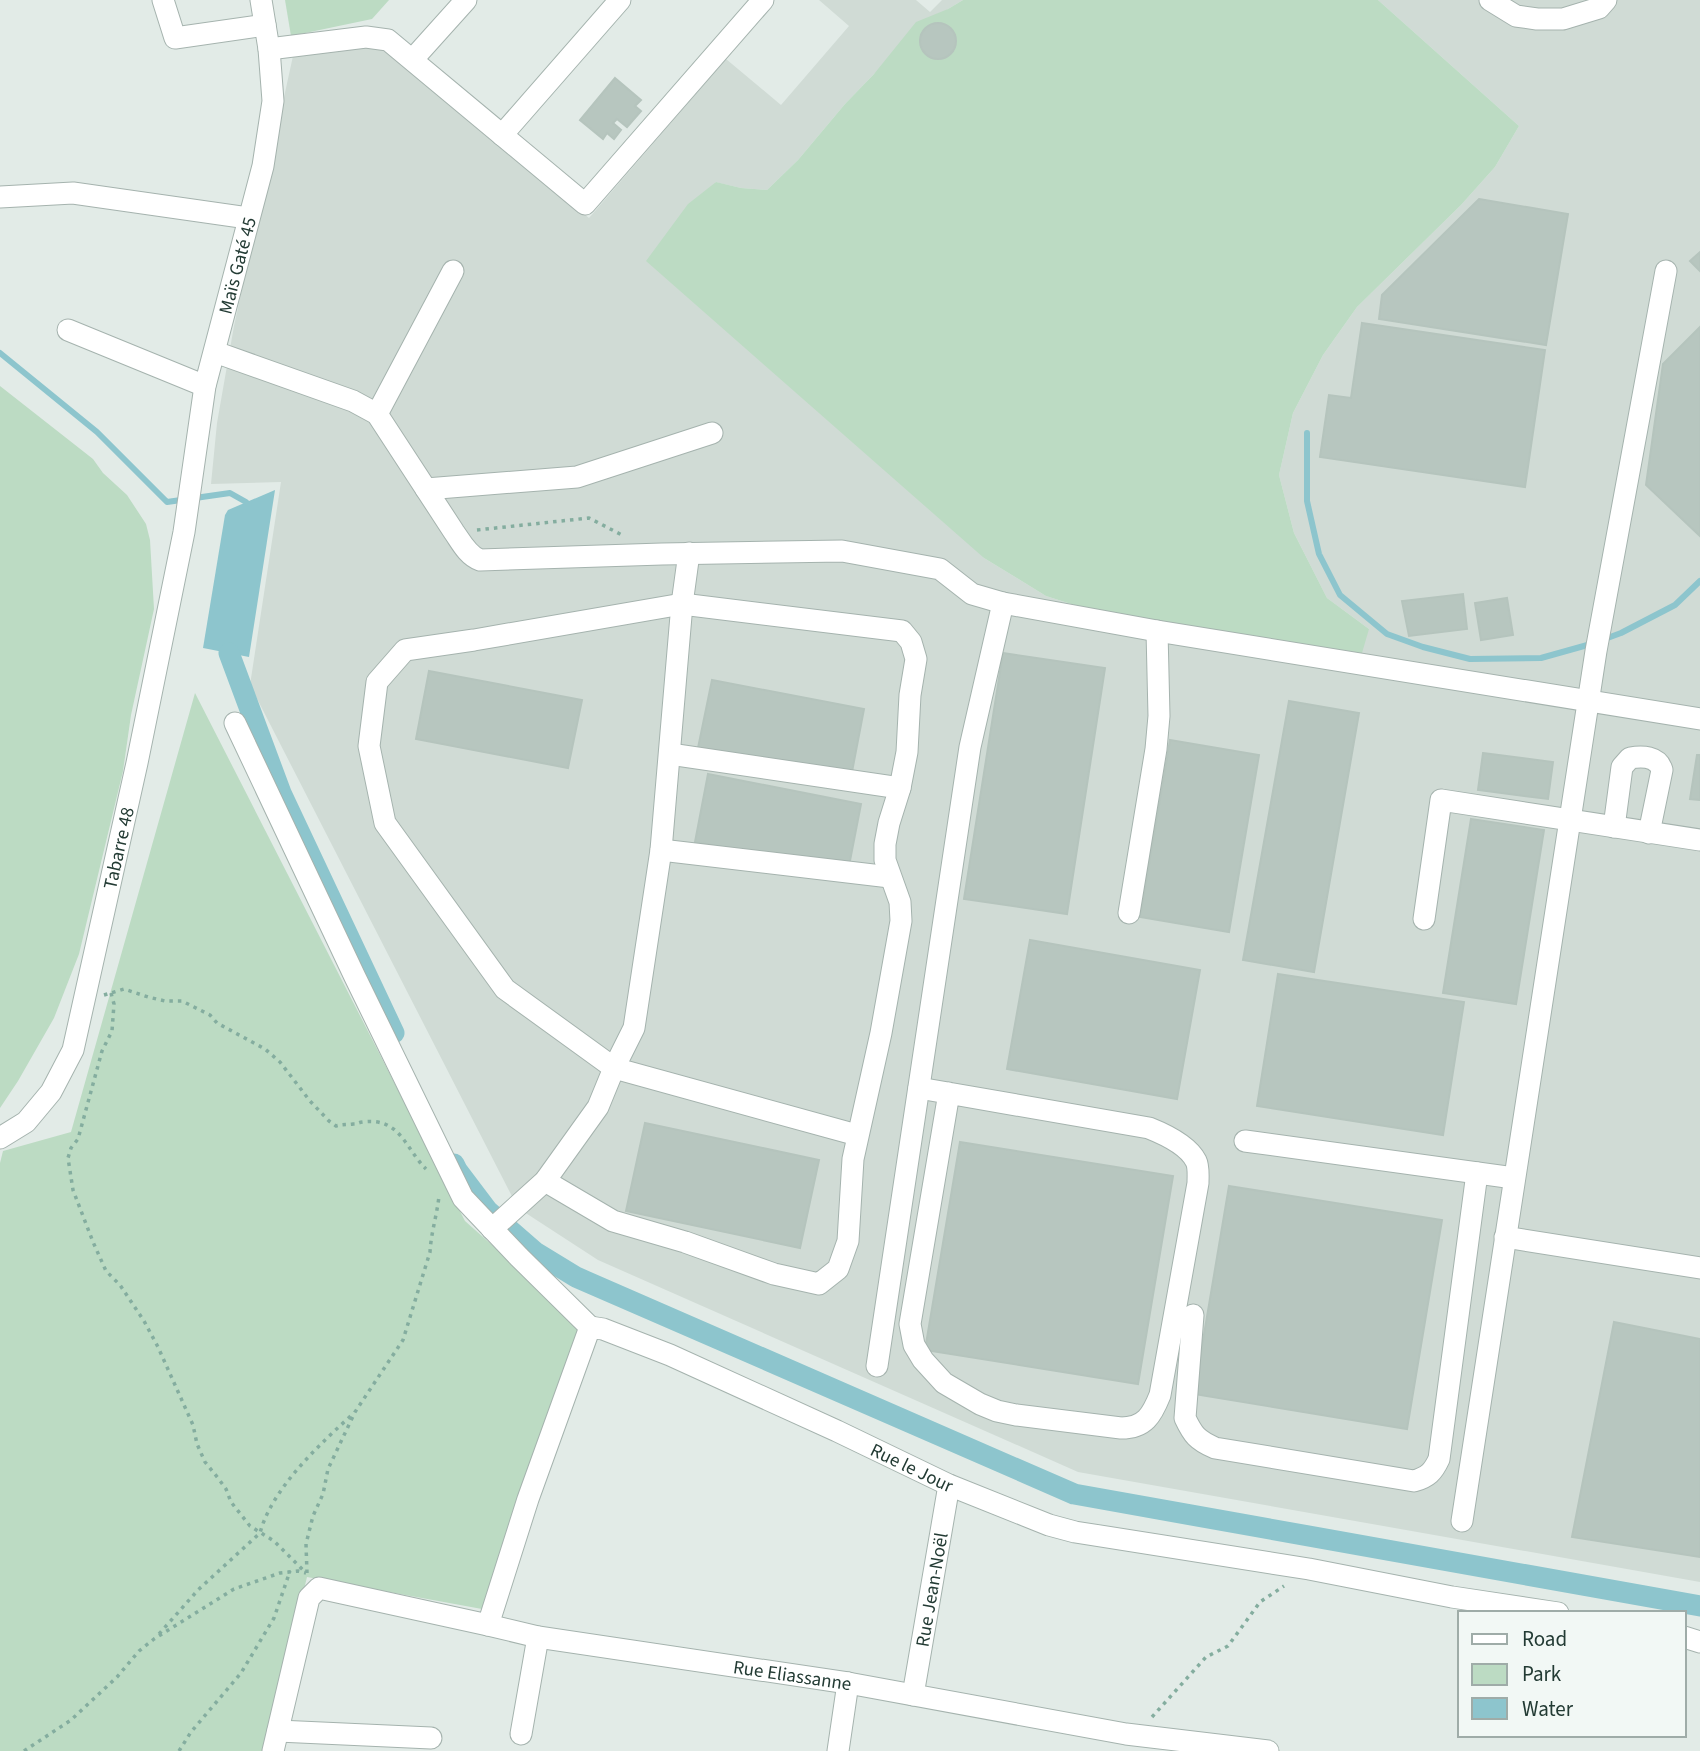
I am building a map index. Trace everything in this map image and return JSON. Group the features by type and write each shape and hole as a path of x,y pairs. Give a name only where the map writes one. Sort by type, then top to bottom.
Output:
{"street":[{"path":"163,0 175,38 265,25"},
{"name":"Maïs Gaté 45","path":"184,532 205,386 263,166 273,102 269,49 261,0"},
{"path":"413,60 466,0"},
{"path":"502,135 620,0"},
{"path":"269,49 366,37 388,40 585,204 764,0"},
{"path":"1490,0 1516,16 1537,19 1563,19 1599,8 1606,0"},
{"path":"0,197 73,193 248,218"},
{"path":"377,414 453,271"},
{"path":"1462,1521 1595,651 1666,271"},
{"path":"68,330 205,386"},
{"path":"215,352 353,401 377,414 454,533 468,552 480,560 842,551 940,569 972,594 1003,603 1157,631 1700,719"},
{"path":"426,489 577,477 712,433"},
{"name":"Tabarre 48","path":"0,1138 26,1122 43,1102 73,1050 137,763 184,532"},
{"path":"492,1229 545,1181 598,1107 634,1028 661,850 682,604 689,554"},
{"path":"877,1366 970,747 1003,603"},
{"path":"545,1181 613,1221 685,1242 774,1274 819,1284 838,1269 848,1241 853,1159 881,1033 901,921 900,902 885,860 889,823 907,752 916,659 911,642 902,631 682,604 405,650 377,682 369,746 385,823 505,989 614,1068 857,1135"},
{"path":"1129,914 1157,738 1157,631"},
{"path":"235,723 463,1198 590,1327 528,1499 488,1625"},
{"path":"670,754 900,788"},
{"path":"1614,827 1622,767 1630,758 1639,756 1656,760 1662,770 1649,833"},
{"path":"1424,919 1441,800 1700,840"},
{"path":"661,850 890,877"},
{"path":"919,1088 948,1093 1149,1128 1177,1143 1194,1158 1197,1163 1198,1183 1160,1395 1155,1408 1138,1426 1121,1428 997,1411 944,1383 923,1360 914,1345 910,1324 948,1093"},
{"path":"1245,1141 1514,1178"},
{"path":"1193,1315 1185,1418 1191,1432 1200,1441 1215,1448 1413,1481 1426,1477 1434,1470 1439,1458 1477,1173"},
{"path":"1505,1237 1700,1268"},
{"name":"Rue le Jour","path":"590,1327 603,1329 670,1355 949,1485 1049,1525 1076,1532 1309,1569 1452,1597 1545,1611"},
{"name":"Rue Jean-Noël","path":"913,1695 949,1485"},
{"path":"313,1581 275,1741 430,1738"},
{"name":"Rue Eliassanne","path":"313,1581 538,1637 848,1683 1126,1734 1269,1751"},
{"path":"521,1734 538,1637"},
{"path":"838,1751 848,1683"}],"path":[{"path":"454,533 589,518 625,536"},
{"path":"124,989 165,1001 182,1001 210,1015 217,1023 265,1049 280,1062 310,1101 336,1126 364,1122 393,1126 419,1163 431,1175"},
{"path":"111,993 114,1004 112,1031 102,1051 78,1139 71,1147 68,1158 73,1190 106,1271 120,1285 158,1348 193,1424 197,1444 205,1462 250,1526 280,1547 313,1581"},
{"path":"313,1581 306,1544 313,1516 323,1494 328,1469 355,1412 403,1340 430,1252 438,1213 438,1189"},
{"path":"24,1751 71,1720 154,1639 198,1590 260,1533 274,1503 298,1469 323,1441 355,1412"},
{"path":"1126,1734 1153,1717 1206,1657 1228,1646 1260,1602 1309,1569"},
{"path":"154,1639 234,1590 280,1573 299,1571 313,1581"},
{"path":"179,1751 191,1732 241,1673 274,1618 290,1572"}],"shaded area":[{"path":"819,0 916,0 930,12 942,0 963,0 948,9 874,74 798,160 767,190 715,182 984,558 1046,596 1093,611 1369,629 1327,598 1294,533 1279,475 1293,413 1323,355 1357,307 1461,205 1495,167 1519,126 1378,0 1700,0 1700,1582 1078,1472 598,1260 518,1208 250,685 281,482 211,484 217,423 234,326 293,56 375,42 589,218 726,59 781,105 849,26"}],"green space":[{"path":"285,0 389,0 372,19 291,36"},
{"path":"963,0 1378,0 1519,126 1495,167 1461,205 1357,307 1323,355 1293,413 1279,475 1294,533 1327,598 1369,629 1362,653 1093,611 1046,596 984,558 646,261 688,204 716,182 767,190 798,160 916,22"},
{"path":"0,386 93,459 103,473 127,495 146,524 150,540 154,609 131,715 123,771 79,954 54,1018 0,1108"},
{"path":"195,693 465,1221 580,1323 482,1609 307,1577 265,1751 0,1751 0,1163 3,1151 71,1132"}],"water":[{"path":"275,490 249,657 203,648 225,515 228,510"}],"building":[{"path":"938,23 950,29 956,41 950,53 938,59 926,53 920,41 926,29"},
{"path":"615,78 641,100 635,106 641,111 627,127 617,119 613,123 621,130 614,139 607,133 603,139 580,120"},
{"path":"1479,199 1568,214 1546,345 1379,319 1382,295"},
{"path":"1700,252 1700,271 1690,261"},
{"path":"1362,323 1545,350 1525,487 1320,457 1329,395 1351,398"},
{"path":"1700,327 1700,536 1646,485 1663,364"},
{"path":"1463,594 1467,629 1409,636 1402,601"},
{"path":"1507,598 1513,635 1481,640 1475,603"},
{"path":"1003,653 1105,668 1067,914 964,899"},
{"path":"429,671 582,700 568,768 416,739"},
{"path":"712,680 864,709 851,777 698,748"},
{"path":"1289,701 1359,713 1314,972 1243,960"},
{"path":"1170,740 1259,755 1229,932 1140,917"},
{"path":"1483,753 1553,762 1548,799 1478,790"},
{"path":"1697,755 1700,755 1700,800 1690,799"},
{"path":"708,774 861,804 848,871 695,842"},
{"path":"1471,819 1544,830 1516,1004 1443,993"},
{"path":"1030,940 1200,970 1177,1099 1007,1069"},
{"path":"1278,974 1464,1002 1443,1135 1257,1106"},
{"path":"645,1123 819,1160 800,1248 626,1211"},
{"path":"960,1142 1173,1176 1138,1384 925,1350"},
{"path":"1229,1186 1442,1220 1407,1429 1194,1394"},
{"path":"1614,1322 1700,1339 1700,1557 1572,1537"}],"waterway":[{"path":"0,353 97,432 167,502 230,493 246,502"},
{"path":"1307,433 1307,501 1319,554 1340,595 1387,634 1470,659 1541,658 1591,644"},
{"path":"1602,640 1675,605 1700,581"},
{"path":"229,653 281,793 394,1033"},
{"path":"454,1164 488,1211 535,1252 576,1277 1074,1494 1700,1606"}]}
